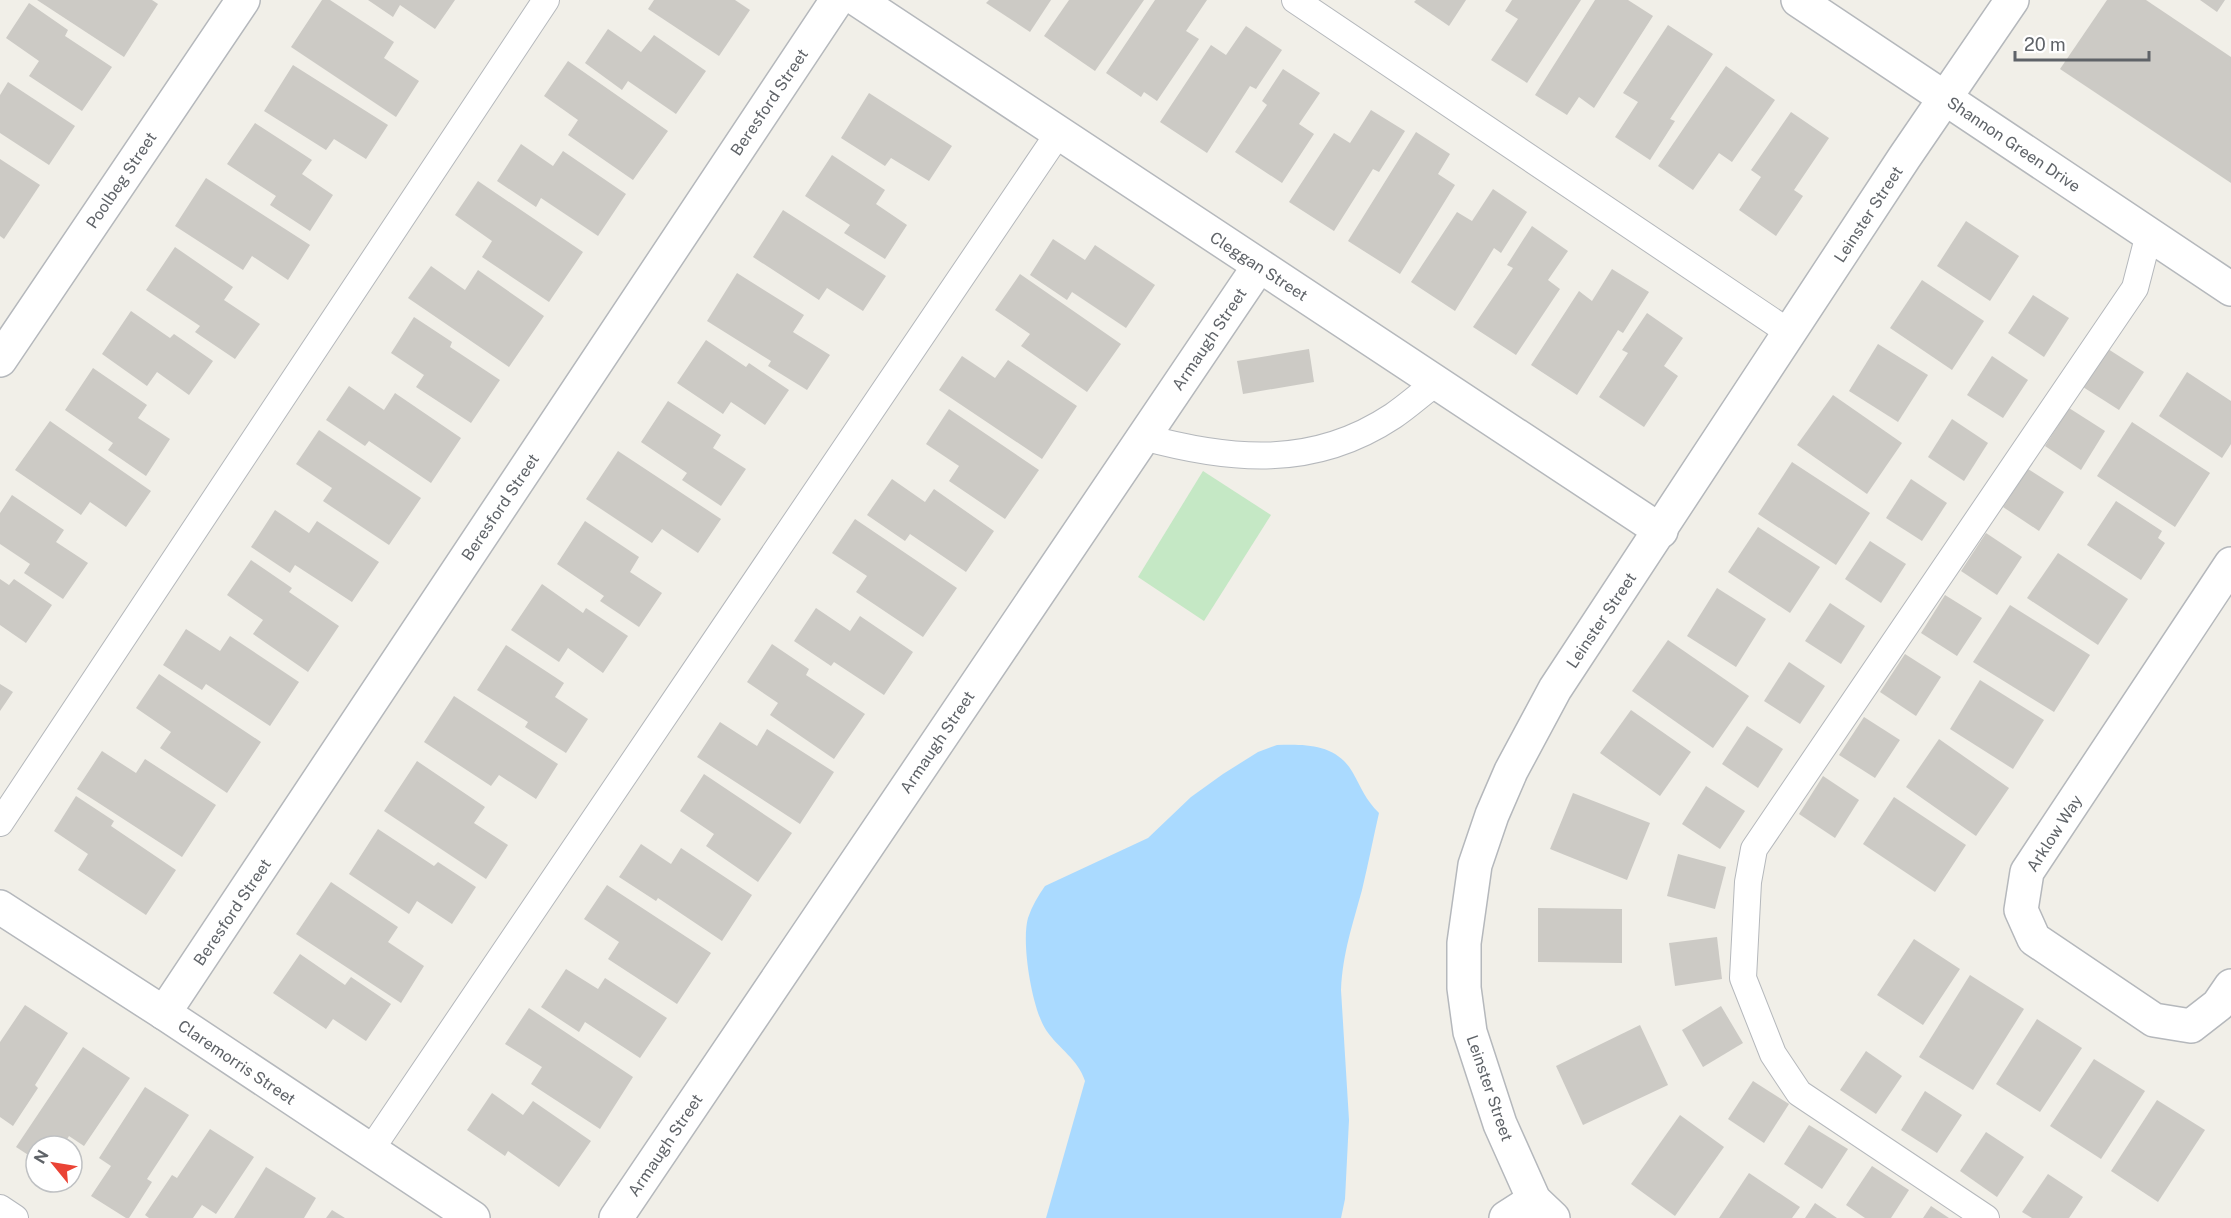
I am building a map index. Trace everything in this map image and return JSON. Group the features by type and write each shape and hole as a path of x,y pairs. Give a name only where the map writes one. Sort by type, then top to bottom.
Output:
{"street":[{"name":"Poolbeg Street","path":"0,360 243,0"},
{"name":"Beresford Street","path":"164,1013 837,0"},
{"name":"Cleggan Street","path":"858,0 1661,531"},
{"name":"Shannon Green Drive","path":"1798,0 2231,289"},
{"name":"Leinster Street","path":"1544,1209 1500,1124 1470,1032 1464,988 1464,943 1476,865 1492,814 1511,771 1555,689 2012,0"},
{"name":"Armaugh Street","path":"616,1218 1258,266"},
{"name":"Arklow Way","path":"2231,564 2027,872 2021,910 2034,939 2154,1020 2191,1026 2218,1005 2231,986"},
{"name":"Claremorris Street","path":"0,907 473,1218"},
{"path":"1506,1218 1544,1209"}],"lane":[{"path":"0,823 546,0"},
{"path":"1295,0 1790,333"},
{"path":"370,1151 1059,134"},
{"path":"1986,1218 1799,1093 1773,1054 1743,978 1748,882 1754,849 2135,288 2149,234"},
{"path":"1143,437 1187,449 1241,456 1284,456 1320,450 1360,435 1394,415 1437,382"},
{"path":"0,1208 15,1218"}],"green space":[{"path":"1203,471 1271,515 1204,621 1138,577"}],"water":[{"path":"1277,745 1310,746 1330,751 1338,756 1346,763 1379,813 1348,940 1342,976 1349,1120 1345,1199 1341,1218 1046,1218 1085,1081 1078,1066 1046,1030 1036,1007 1029,975 1026,943 1028,918 1033,905 1045,886 1148,838 1191,797 1258,752"}],"building":[{"path":"37,0 152,0 158,4 124,57"},
{"path":"322,0 330,0 394,42 384,58 419,81 396,117 291,47"},
{"path":"368,0 455,0 435,29 400,5 393,17"},
{"path":"654,0 735,0 750,10 719,56 648,9"},
{"path":"989,0 1051,0 1030,32 986,3"},
{"path":"1069,0 1144,0 1095,71 1044,36"},
{"path":"1155,0 1207,0 1186,31 1199,39 1157,101 1144,92 1141,97 1106,73"},
{"path":"1416,0 1466,0 1449,26 1414,2"},
{"path":"1512,0 1581,0 1527,83 1491,60 1518,19 1505,11"},
{"path":"1595,0 1628,0 1653,16 1594,108 1579,97 1567,115 1535,95"},
{"path":"2107,0 2146,0 2231,57 2231,183 2060,69"},
{"path":"2200,0 2225,0 2217,12"},
{"path":"29,3 68,30 65,36 112,67 82,111 29,76 39,61 6,38"},
{"path":"1668,25 1713,54 1670,119 1675,121 1650,160 1615,137 1638,102 1623,93"},
{"path":"1246,26 1282,50 1256,89 1250,86 1207,153 1160,122 1211,45 1226,55"},
{"path":"608,29 641,52 654,35 706,71 676,114 628,81 622,90 585,63"},
{"path":"568,61 668,131 633,180 568,135 578,120 544,96"},
{"path":"293,65 388,125 366,159 334,139 326,150 264,111"},
{"path":"1726,66 1775,100 1732,162 1719,153 1693,190 1658,166"},
{"path":"1283,69 1320,93 1299,124 1314,134 1282,183 1235,152 1267,105 1262,101"},
{"path":"8,82 75,126 49,165 0,133 0,95"},
{"path":"869,93 952,146 929,181 891,158 885,166 841,138"},
{"path":"1371,110 1405,131 1379,172 1373,169 1334,231 1289,202 1334,133 1350,143"},
{"path":"1791,112 1829,138 1794,190 1803,196 1776,236 1739,210 1761,177 1751,170"},
{"path":"255,123 312,160 302,174 333,195 310,231 270,205 276,196 227,164"},
{"path":"1416,132 1450,154 1438,174 1455,185 1400,274 1348,241"},
{"path":"521,144 553,166 563,151 626,194 598,236 541,198 536,207 497,181"},
{"path":"832,155 885,190 876,204 907,225 885,259 844,233 850,225 805,196"},
{"path":"0,159 40,185 4,239 0,236"},
{"path":"206,178 310,245 288,280 252,256 243,270 175,226"},
{"path":"478,181 583,252 549,302 482,257 492,241 455,215"},
{"path":"1493,189 1527,212 1501,253 1494,248 1455,311 1411,282 1457,212 1472,221"},
{"path":"783,210 886,276 863,311 827,288 819,300 753,257"},
{"path":"1966,221 2019,256 1990,301 1937,266"},
{"path":"1532,226 1568,251 1548,280 1560,289 1516,355 1473,327 1513,268 1507,265"},
{"path":"1053,239 1085,260 1095,245 1155,285 1126,328 1072,292 1067,300 1030,275"},
{"path":"175,247 233,287 224,300 260,324 235,359 195,332 200,326 146,290"},
{"path":"431,266 465,290 478,270 544,316 509,367 408,298"},
{"path":"1612,269 1649,292 1623,333 1618,330 1577,395 1531,365 1579,291 1592,301"},
{"path":"737,273 804,315 793,332 830,355 807,390 768,366 771,361 707,321"},
{"path":"1020,274 1121,344 1087,392 1021,346 1030,334 995,310"},
{"path":"1922,280 1984,321 1952,370 1890,328"},
{"path":"2033,295 2069,318 2044,357 2008,333"},
{"path":"131,311 170,338 174,334 213,361 189,395 157,372 147,386 102,354"},
{"path":"1647,313 1683,338 1664,366 1678,376 1644,427 1599,397 1628,353 1622,350"},
{"path":"414,317 452,342 450,347 500,380 471,423 416,387 424,375 391,353"},
{"path":"706,340 746,367 749,363 789,390 765,425 731,402 723,414 677,383"},
{"path":"1878,344 1928,375 1898,422 1849,391"},
{"path":"1309,349 1314,382 1243,394 1237,361"},
{"path":"2108,349 2144,372 2119,410 2083,387"},
{"path":"962,356 995,378 1008,360 1077,406 1042,459 939,390"},
{"path":"1992,356 2028,380 2003,418 1967,395"},
{"path":"93,368 147,405 138,418 170,439 146,476 108,450 113,443 65,410"},
{"path":"2187,372 2231,401 2231,444 2222,458 2159,416"},
{"path":"349,386 384,410 395,393 461,438 431,483 369,441 365,446 326,420"},
{"path":"1833,395 1902,443 1867,494 1797,445"},
{"path":"668,401 721,435 713,448 746,469 721,506 682,480 687,473 641,442"},
{"path":"2069,408 2105,431 2081,470 2045,446"},
{"path":"949,409 1039,470 1005,519 949,481 959,466 926,444"},
{"path":"1952,419 1988,443 1964,481 1928,457"},
{"path":"50,421 151,491 126,527 90,502 81,515 15,470"},
{"path":"2132,422 2210,473 2175,527 2097,476"},
{"path":"319,430 421,498 389,545 323,501 332,488 296,464"},
{"path":"618,451 721,519 698,553 662,529 652,543 586,499"},
{"path":"1792,462 1870,513 1836,565 1758,514"},
{"path":"2028,469 2064,492 2039,531 2003,507"},
{"path":"892,479 925,502 934,489 994,531 966,572 910,534 905,541 867,515"},
{"path":"1911,479 1947,503 1922,541 1886,518"},
{"path":"12,495 64,530 56,542 88,563 63,599 24,573 30,564 0,544 0,513"},
{"path":"2116,501 2162,531 2158,538 2165,543 2141,580 2087,545"},
{"path":"275,510 309,533 317,521 379,562 352,602 295,565 290,573 251,547"},
{"path":"855,519 957,588 923,637 856,592 867,576 832,553"},
{"path":"585,521 639,557 630,572 662,593 639,627 600,601 604,596 557,564"},
{"path":"1758,527 1820,567 1790,613 1728,572"},
{"path":"1986,533 2022,557 1997,595 1961,571"},
{"path":"1870,541 1906,564 1881,603 1845,579"},
{"path":"2058,553 2128,599 2098,645 2027,598"},
{"path":"251,560 292,588 289,592 339,626 308,672 253,634 263,620 227,595"},
{"path":"0,579 9,585 14,579 52,605 26,643 0,625"},
{"path":"542,584 583,613 586,608 628,636 603,673 568,648 559,662 511,630"},
{"path":"1717,588 1766,619 1736,667 1687,636"},
{"path":"1945,595 1982,618 1957,656 1921,633"},
{"path":"1830,603 1865,626 1841,664 1805,641"},
{"path":"2010,605 2090,655 2054,712 1973,662"},
{"path":"816,608 850,631 860,616 913,652 884,695 834,662 831,666 794,641"},
{"path":"186,629 220,651 230,636 299,682 270,726 206,684 202,690 163,665"},
{"path":"1668,640 1749,696 1713,748 1632,691"},
{"path":"772,644 809,669 806,675 865,714 834,759 770,715 778,703 747,682"},
{"path":"506,645 564,683 555,697 588,719 566,753 525,727 528,722 477,690"},
{"path":"1905,654 1941,677 1916,716 1880,692"},
{"path":"1789,662 1825,686 1800,724 1764,701"},
{"path":"159,674 261,742 227,793 160,748 171,732 136,708"},
{"path":"1980,680 2044,720 2013,769 1950,729"},
{"path":"0,684 13,692 0,711"},
{"path":"454,696 558,764 536,799 499,775 491,786 424,742"},
{"path":"1631,710 1691,752 1660,796 1600,753"},
{"path":"1864,717 1900,740 1875,778 1839,755"},
{"path":"720,722 757,746 767,729 834,772 800,824 697,757"},
{"path":"1747,726 1783,749 1758,788 1722,764"},
{"path":"1939,739 2009,788 1976,836 1906,787"},
{"path":"102,751 136,773 145,759 216,805 182,857 77,789"},
{"path":"417,761 485,807 474,823 508,845 486,879 384,811"},
{"path":"704,774 792,833 758,882 706,846 714,834 680,811"},
{"path":"1823,776 1859,800 1835,838 1799,814"},
{"path":"1706,786 1745,811 1720,849 1682,824"},
{"path":"1573,793 1650,823 1627,880 1550,849"},
{"path":"76,796 114,821 111,826 176,870 146,915 78,870 88,854 54,831"},
{"path":"1894,797 1966,845 1935,892 1863,844"},
{"path":"378,829 434,866 438,862 476,887 452,924 417,901 409,914 349,874"},
{"path":"641,844 671,864 681,848 752,895 722,941 658,898 656,901 619,877"},
{"path":"1678,854 1726,867 1715,909 1667,896"},
{"path":"331,882 398,927 388,942 424,966 401,1003 296,934"},
{"path":"607,885 711,953 677,1004 608,959 619,942 584,919"},
{"path":"1538,908 1622,909 1622,963 1538,962"},
{"path":"1717,937 1722,979 1675,986 1669,943"},
{"path":"1914,939 1960,969 1923,1025 1877,995"},
{"path":"300,954 345,985 351,977 391,1004 366,1041 333,1019 326,1029 273,993"},
{"path":"566,969 598,989 605,978 667,1018 640,1058 585,1022 579,1032 541,1007"},
{"path":"1970,975 2024,1009 1973,1090 1919,1057"},
{"path":"25,1005 68,1033 35,1085 38,1088 13,1126 0,1117 0,1042"},
{"path":"1721,1006 1743,1043 1703,1067 1682,1030"},
{"path":"529,1008 633,1077 600,1129 531,1084 542,1067 505,1044"},
{"path":"2037,1019 2082,1048 2040,1112 1996,1084"},
{"path":"1640,1025 1668,1085 1583,1125 1556,1066"},
{"path":"83,1047 130,1078 84,1146 84,1134 25,1134"},
{"path":"1866,1051 1902,1076 1876,1114 1840,1090"},
{"path":"2094,1059 2145,1091 2101,1159 2050,1126"},
{"path":"1753,1081 1789,1104 1764,1143 1728,1119"},
{"path":"145,1087 189,1115 147,1179 152,1182 129,1218 126,1218 91,1196 111,1166 99,1158"},
{"path":"1925,1091 1962,1115 1937,1153 1901,1130"},
{"path":"492,1093 523,1115 533,1101 591,1141 559,1187 508,1151 505,1156 467,1130"},
{"path":"2157,1100 2205,1130 2158,1202 2111,1171"},
{"path":"1680,1115 1724,1147 1675,1216 1631,1184"},
{"path":"1809,1125 1848,1149 1822,1189 1784,1164"},
{"path":"210,1129 254,1157 216,1214 202,1205 193,1218 149,1218 145,1215 172,1175 177,1178"},
{"path":"1986,1132 2024,1157 1997,1197 1960,1171"},
{"path":"24,1135 24,1152 16,1147"},
{"path":"1872,1166 1909,1190 1891,1218 1865,1218 1846,1205"},
{"path":"266,1167 316,1198 304,1218 234,1218"},
{"path":"1749,1173 1800,1207 1792,1218 1719,1218"},
{"path":"2048,1174 2083,1197 2069,1218 2032,1218 2022,1212"},
{"path":"1815,1203 1837,1218 1805,1218"},
{"path":"1931,1206 1949,1218 1923,1218"},
{"path":"332,1210 345,1218 326,1218"}]}
